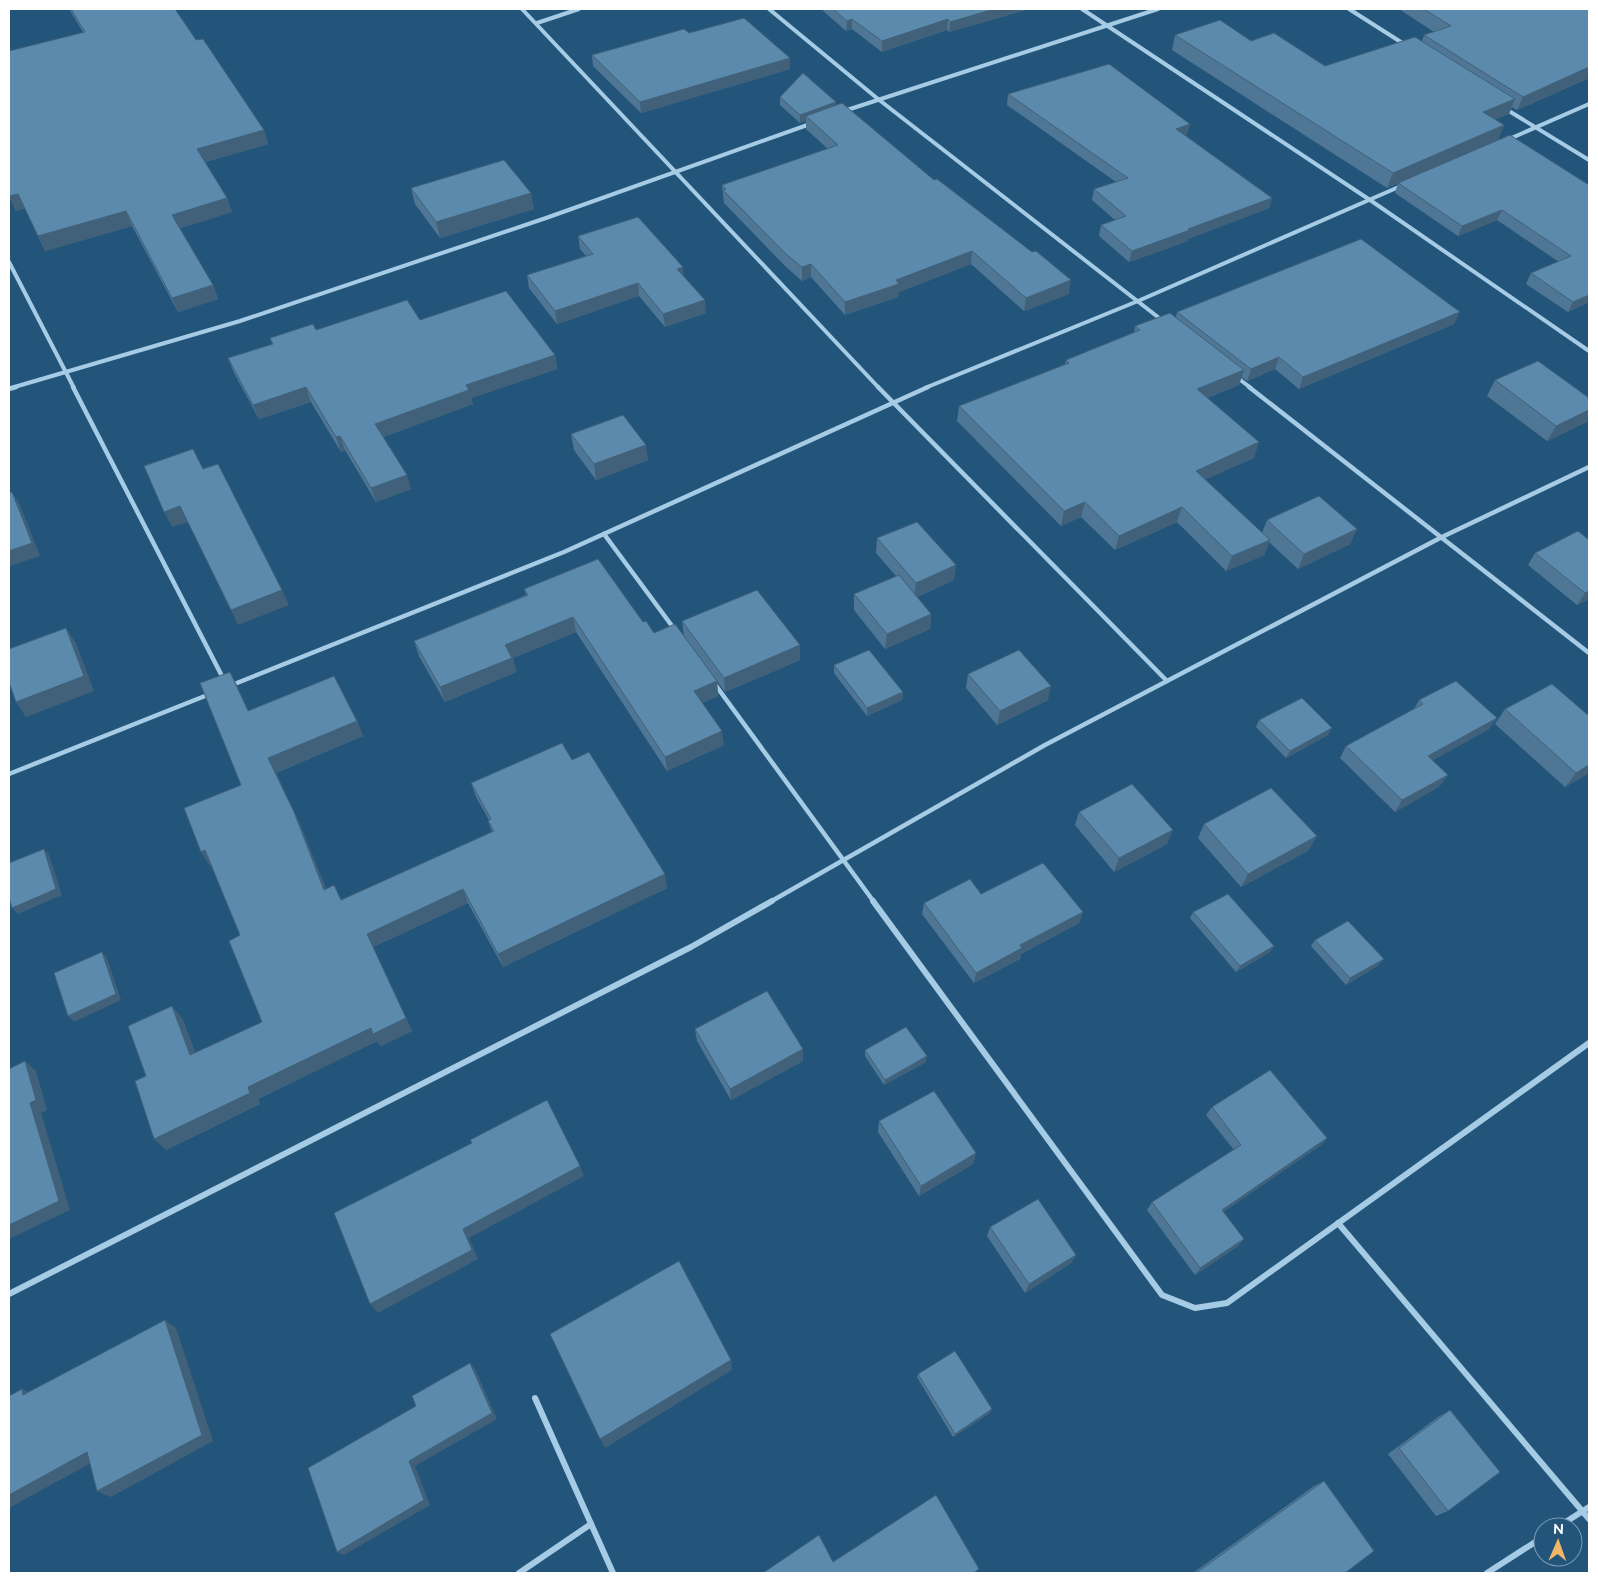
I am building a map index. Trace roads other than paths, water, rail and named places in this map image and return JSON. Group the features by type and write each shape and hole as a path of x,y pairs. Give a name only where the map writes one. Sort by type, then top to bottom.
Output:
{"street":[{"path":"522,9 892,402 1167,680"},
{"path":"537,23 579,9"},
{"path":"769,9 878,99 1169,325"},
{"path":"1082,9 1370,200 1589,351"},
{"path":"841,113 878,99 1158,9"},
{"path":"1349,9 1406,45"},
{"path":"1501,143 1589,104"},
{"path":"1503,107 1589,160"},
{"path":"9,389 249,318 546,218 822,119"},
{"path":"9,262 227,687 604,534 892,402 1138,301 1405,184"},
{"path":"1231,374 1589,653"},
{"path":"9,1294 691,947 1044,744 1442,537 1589,467"},
{"path":"604,534 680,638"},
{"path":"709,677 1162,1294 1194,1308 1228,1303 1589,1043"},
{"path":"9,774 218,690"},
{"path":"1338,1223 1586,1509 1589,1520"},
{"path":"535,1398 613,1573"},
{"path":"1574,1517 1586,1509"},
{"path":"518,1573 591,1524"},
{"path":"1487,1573 1533,1543"}]}
